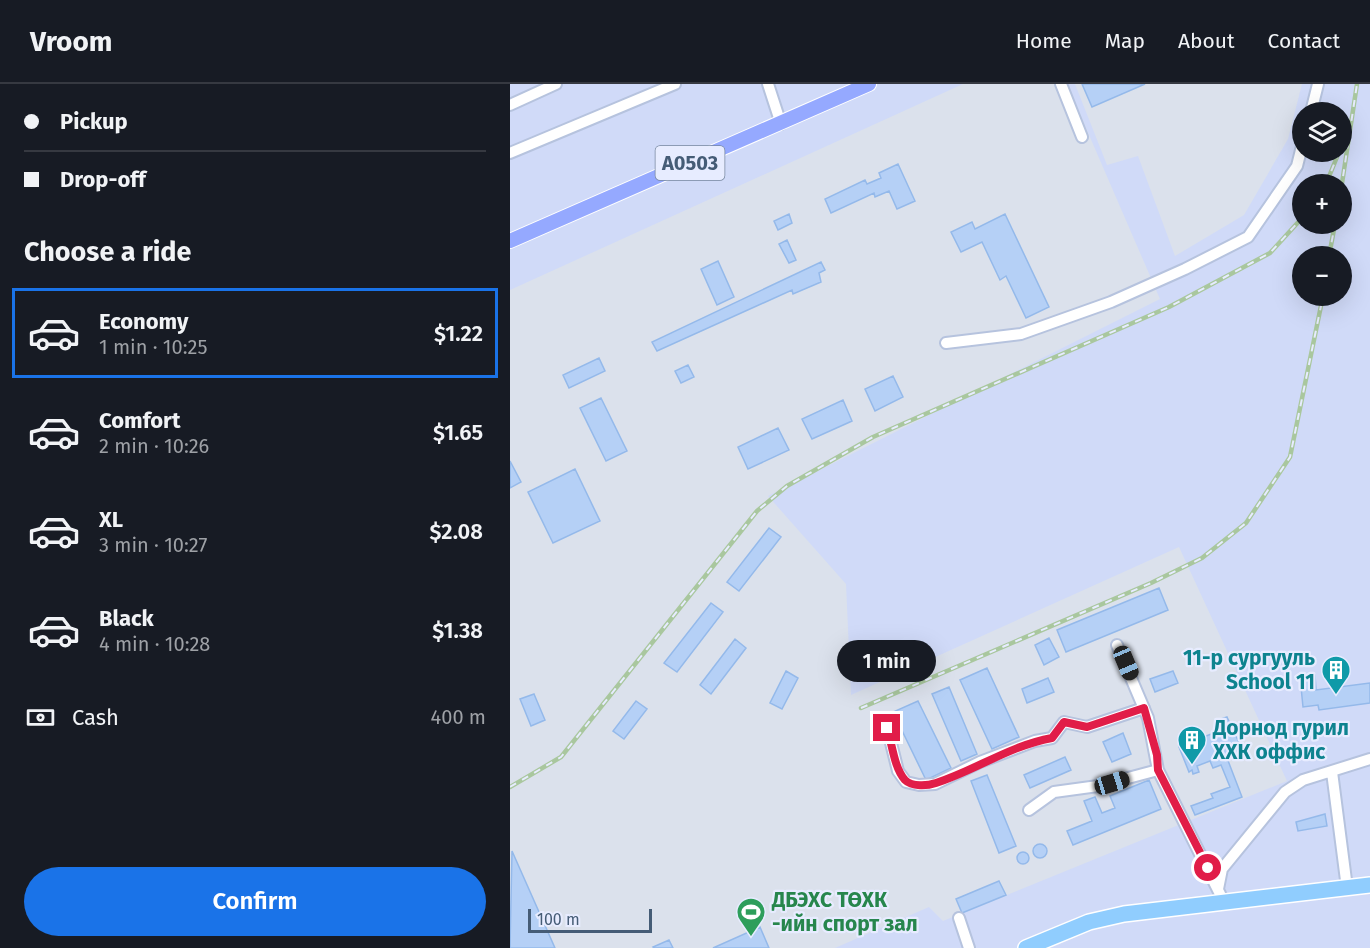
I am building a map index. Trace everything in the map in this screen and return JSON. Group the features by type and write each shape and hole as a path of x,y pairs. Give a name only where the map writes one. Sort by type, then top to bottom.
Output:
{"highway":[{"path":"1026,948 1089,922 1221,896 1370,885"}],"main road":[{"name":"A0503","path":"510,241 869,84"}],"street":[{"path":"510,105 556,84"},
{"path":"510,153 675,84"},
{"path":"768,84 781,124"},
{"path":"1061,84 1082,137"},
{"path":"1314,102 1318,84"},
{"path":"946,343 1021,334 1111,302 1185,269 1248,237 1298,162"},
{"path":"1117,645 1144,708 1157,755 1158,770 1221,896"},
{"path":"887,728 898,771 906,782 920,785 934,784 980,762 1035,741 1052,738 1064,722 1087,727 1144,708"},
{"path":"1221,896 1222,870 1285,792 1303,780 1370,759"},
{"path":"1029,810 1054,792 1112,783 1158,770"},
{"path":"1332,772 1342,832 1347,888"},
{"path":"959,918 969,948"}],"shaded area":[{"path":"510,84 1370,84 1370,948 510,948"},
{"path":"963,84 1067,84 1160,299 768,496 846,584 851,695 1179,547 1287,781 943,921 929,907 835,948 510,948 510,290"},
{"path":"1075,84 1302,84 1297,102 1292,102 1292,123 1288,139 1244,215 1175,256 1138,156 1107,165"}],"building":[{"path":"1082,84 1145,84 1092,107"},
{"path":"898,164 915,201 897,209 889,191 875,197 874,193 831,213 825,199 865,180 867,184 881,178 879,173"},
{"path":"789,214 792,223 778,230 774,221"},
{"path":"1005,214 1049,307 1026,318 1006,276 1000,280 982,242 961,252 951,232 972,222 975,229"},
{"path":"787,240 796,260 789,263 779,244"},
{"path":"718,261 734,297 717,305 701,269"},
{"path":"821,262 825,270 819,273 821,282 793,294 792,290 657,351 652,342"},
{"path":"599,358 605,371 569,388 563,375"},
{"path":"688,365 694,377 681,383 675,371"},
{"path":"893,376 903,397 875,411 865,389"},
{"path":"601,398 627,451 606,461 580,408"},
{"path":"843,400 852,421 812,439 802,419"},
{"path":"778,428 789,450 748,469 738,447"},
{"path":"510,461 521,482 510,488"},
{"path":"575,469 600,521 553,543 528,492"},
{"path":"769,528 781,537 739,591 727,582"},
{"path":"1159,588 1168,610 1066,652 1057,630"},
{"path":"711,603 723,612 677,672 664,663"},
{"path":"1049,638 1059,657 1044,665 1035,645"},
{"path":"735,639 746,648 711,694 700,685"},
{"path":"987,668 1019,737 992,749 960,680"},
{"path":"786,671 798,678 782,709 770,703"},
{"path":"1173,671 1178,683 1155,692 1150,679"},
{"name":"11-р сургууль School 11","path":"1315,675 1316,690 1370,683 1370,703 1319,710 1318,705 1303,707 1300,677"},
{"path":"1048,678 1054,692 1027,703 1022,689"},
{"path":"949,687 977,754 961,761 932,694"},
{"path":"534,694 545,720 531,726 520,699"},
{"path":"636,701 647,709 624,739 613,731"},
{"path":"918,701 951,768 926,780 893,712"},
{"name":"Дорнод гурил ХХК оффис","path":"1227,717 1243,751 1227,758 1242,797 1195,815 1191,806 1213,798 1211,794 1230,787 1221,765 1213,768 1210,761 1197,766 1199,772 1193,774 1192,770 1189,772 1179,747 1186,744 1182,734 1198,728 1201,738 1219,731 1215,721"},
{"path":"1123,733 1131,754 1112,762 1103,742"},
{"path":"1065,757 1071,770 1030,788 1024,775"},
{"path":"987,775 1016,846 999,853 971,781"},
{"path":"1149,780 1161,809 1073,845 1067,831 1092,821 1084,801 1095,797 1102,813 1115,808 1110,796"},
{"path":"1325,814 1327,826 1298,831 1296,822"},
{"path":"1040,844 1045,846 1047,851 1045,856 1040,858 1035,856 1033,851 1035,846"},
{"path":"512,851 555,948 510,948"},
{"path":"1025,852 1028,853 1028,863 1021,864 1018,863 1017,856 1018,853"},
{"path":"999,881 1006,895 962,913 956,899"},
{"name":"ДБЭХС ТӨХК -ийн спорт зал","path":"760,927 769,948 713,948"},
{"path":"669,940 673,948 653,947"}],"railway":[{"path":"1343,174 1357,84"},
{"path":"1330,174 1335,162"},
{"path":"510,787 561,757 757,511 787,486 873,437 1169,307 1270,253 1292,229"},
{"path":"1331,246 1333,234"},
{"path":"861,708 1151,583 1202,558 1246,523 1290,457 1321,306"}],"place":[{"name":"11-р сургууль School 11","path":"1336,696"},
{"name":"Дорнод гурил ХХК оффис","path":"1192,766"},
{"name":"ДБЭХС ТӨХК -ийн спорт зал","path":"751,938"}],"route":[{"path":"887,728 896,755 898,771 906,782 920,785 934,784 980,762 1035,741 1052,738 1057,728 1064,722 1087,727 1106,718 1144,708 1157,755 1158,770 1208,868"}]}
